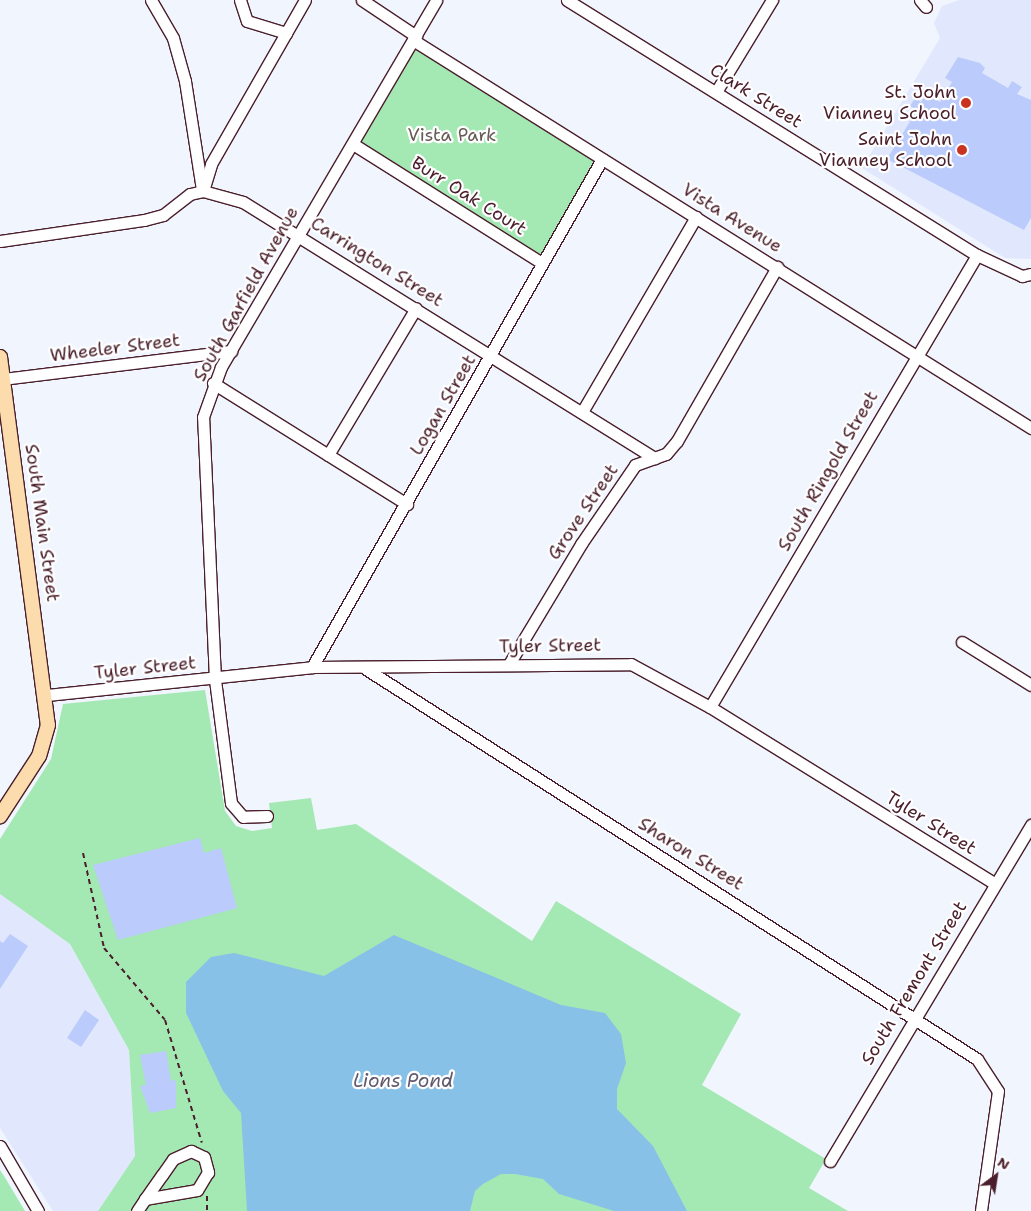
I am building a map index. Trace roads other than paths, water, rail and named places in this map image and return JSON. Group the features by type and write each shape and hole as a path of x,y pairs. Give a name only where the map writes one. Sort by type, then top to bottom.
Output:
{"main road":[{"name":"South Main Street","path":"0,357 47,695 45,743 0,816"}],"street":[{"path":"151,0 173,38 185,82 203,192"},
{"path":"240,0 246,21 286,34"},
{"path":"203,192 211,164 305,0"},
{"name":"Vista Avenue","path":"362,0 414,38 602,159 1031,428"},
{"name":"South Garfield Avenue","path":"267,816 243,817 231,803 215,678 203,418 213,383 436,0"},
{"name":"Clark Street","path":"568,0 977,254 1022,276 1031,274"},
{"path":"716,92 772,0"},
{"name":"Burr Oak Court","path":"353,144 542,262"},
{"name":"Logan Street","path":"312,667 407,504 492,355 542,262 602,159"},
{"path":"0,241 144,220 163,215 190,194 203,192"},
{"name":"Carrington Street","path":"203,192 243,202 300,234 655,458"},
{"path":"582,412 696,217"},
{"name":"South Ringold Street","path":"710,707 977,254"},
{"name":"Grove Street","path":"509,664 581,544 635,465 666,454 677,441 777,268"},
{"path":"328,455 416,308"},
{"name":"Wheeler Street","path":"3,379 231,351"},
{"path":"213,383 407,504"},
{"path":"962,642 1031,685"},
{"name":"Tyler Street","path":"47,695 312,667 366,669 509,664 631,664 710,707 994,883"},
{"name":"Sharon Street","path":"366,669 913,1016 977,1059 998,1090 996,1123 981,1211"},
{"name":"South Fremont Street","path":"830,1161 913,1016 1031,824"},
{"path":"0,1146 38,1211"},
{"path":"137,1211 145,1199 173,1159 191,1151 204,1157 208,1172 197,1190 145,1199"}],"water":[{"name":"Lions Pond","path":"394,935 561,1005 605,1013 621,1034 626,1063 617,1089 617,1109 653,1146 687,1211 614,1211 559,1194 543,1179 515,1174 501,1174 475,1191 470,1211 247,1211 241,1113 223,1091 186,1013 186,982 211,957 234,953 324,976"}],"place":[{"name":"St. John Vianney School","path":"966,103"},
{"name":"Saint John Vianney School","path":"962,150"}],"park label":[{"name":"Vista Park","path":"452,135"}]}
